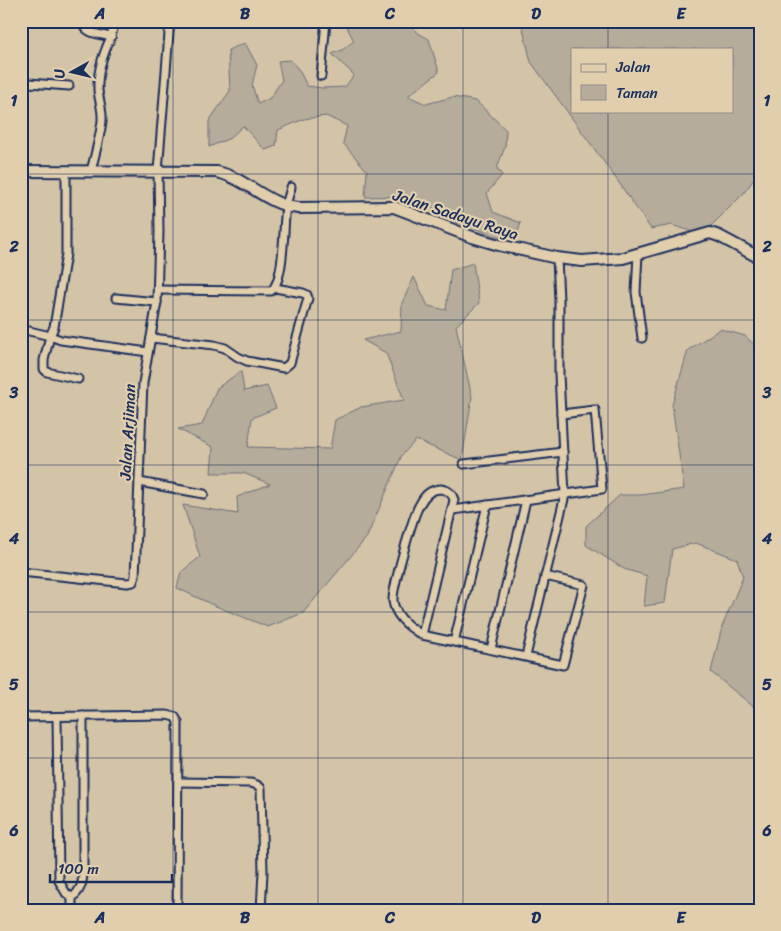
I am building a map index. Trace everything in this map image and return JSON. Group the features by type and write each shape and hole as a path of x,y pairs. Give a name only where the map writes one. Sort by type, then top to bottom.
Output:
{"street":[{"path":"82,21 84,28 88,31 111,37"},
{"path":"91,171 102,121 102,106 98,91 99,69 115,21"},
{"name":"Jalan Arjiman","path":"21,572 127,583 134,582 143,383 158,290 158,171 170,21"},
{"path":"321,76 326,21"},
{"path":"21,89 22,85 30,83 69,86"},
{"name":"Jalan Sadayu Raya","path":"21,171 158,171 223,174 286,206 394,207 490,242 557,258 592,261 623,258 710,233 720,236 760,258"},
{"path":"66,171 66,254 54,327 44,360 44,369 47,372 78,379"},
{"path":"275,288 281,262 286,206 291,187"},
{"path":"638,254 636,292 642,338"},
{"path":"526,656 565,495 557,258"},
{"path":"151,338 214,345 225,348 238,357 247,360 284,368 290,363 308,298 303,293 275,288 266,292 158,290"},
{"path":"116,298 157,302"},
{"path":"21,329 61,340 148,352"},
{"path":"453,510 602,489 595,410 561,414"},
{"path":"464,464 563,452"},
{"path":"139,482 204,494"},
{"path":"422,635 454,500 449,492 445,490 437,489 427,493 418,505 394,587 393,602 399,615 412,629 422,635 563,665 584,585 546,576"},
{"path":"491,649 526,500"},
{"path":"454,642 487,505"},
{"path":"21,717 168,715 175,717 178,728 177,910"},
{"path":"72,898 78,893 82,885 83,875 83,716"},
{"path":"57,717 59,881 66,893 72,898"},
{"path":"178,782 252,783 257,784 261,788 263,872 261,910"},
{"path":"72,898 72,910"}],"green space":[{"path":"344,21 357,21 361,25 371,28 374,21 409,21 415,30 429,39 439,72 408,96 426,104 453,97 476,101 506,130 505,147 497,168 502,175 487,193 493,212 521,223 516,237 496,236 454,221 413,196 365,197 367,171 343,143 347,126 326,116 304,119 278,130 276,146 265,150 243,126 230,138 209,147 209,121 230,91 228,50 245,43 257,65 252,85 258,104 270,98 282,80 278,61 290,60 299,70 307,86 322,88 345,87 354,75 332,54 342,50 354,41"},
{"path":"521,21 760,21 760,171 743,194 702,235 672,225 651,229 531,62"},
{"path":"473,263 479,303 456,326 472,397 462,460 416,440 402,455 367,537 303,613 268,627 177,588 181,572 200,557 183,505 238,514 237,497 270,484 243,473 211,473 213,447 178,429 202,425 217,388 241,371 244,391 267,386 276,408 252,418 248,447 330,449 335,420 361,407 404,400 386,353 363,340 401,331 402,303 414,277 428,306 446,310 451,270"},
{"path":"720,329 745,336 760,350 760,712 711,672 722,627 743,577 737,559 696,543 672,549 665,603 644,606 647,576 624,569 586,545 586,526 620,495 641,495 684,489 672,405 688,350"}]}
